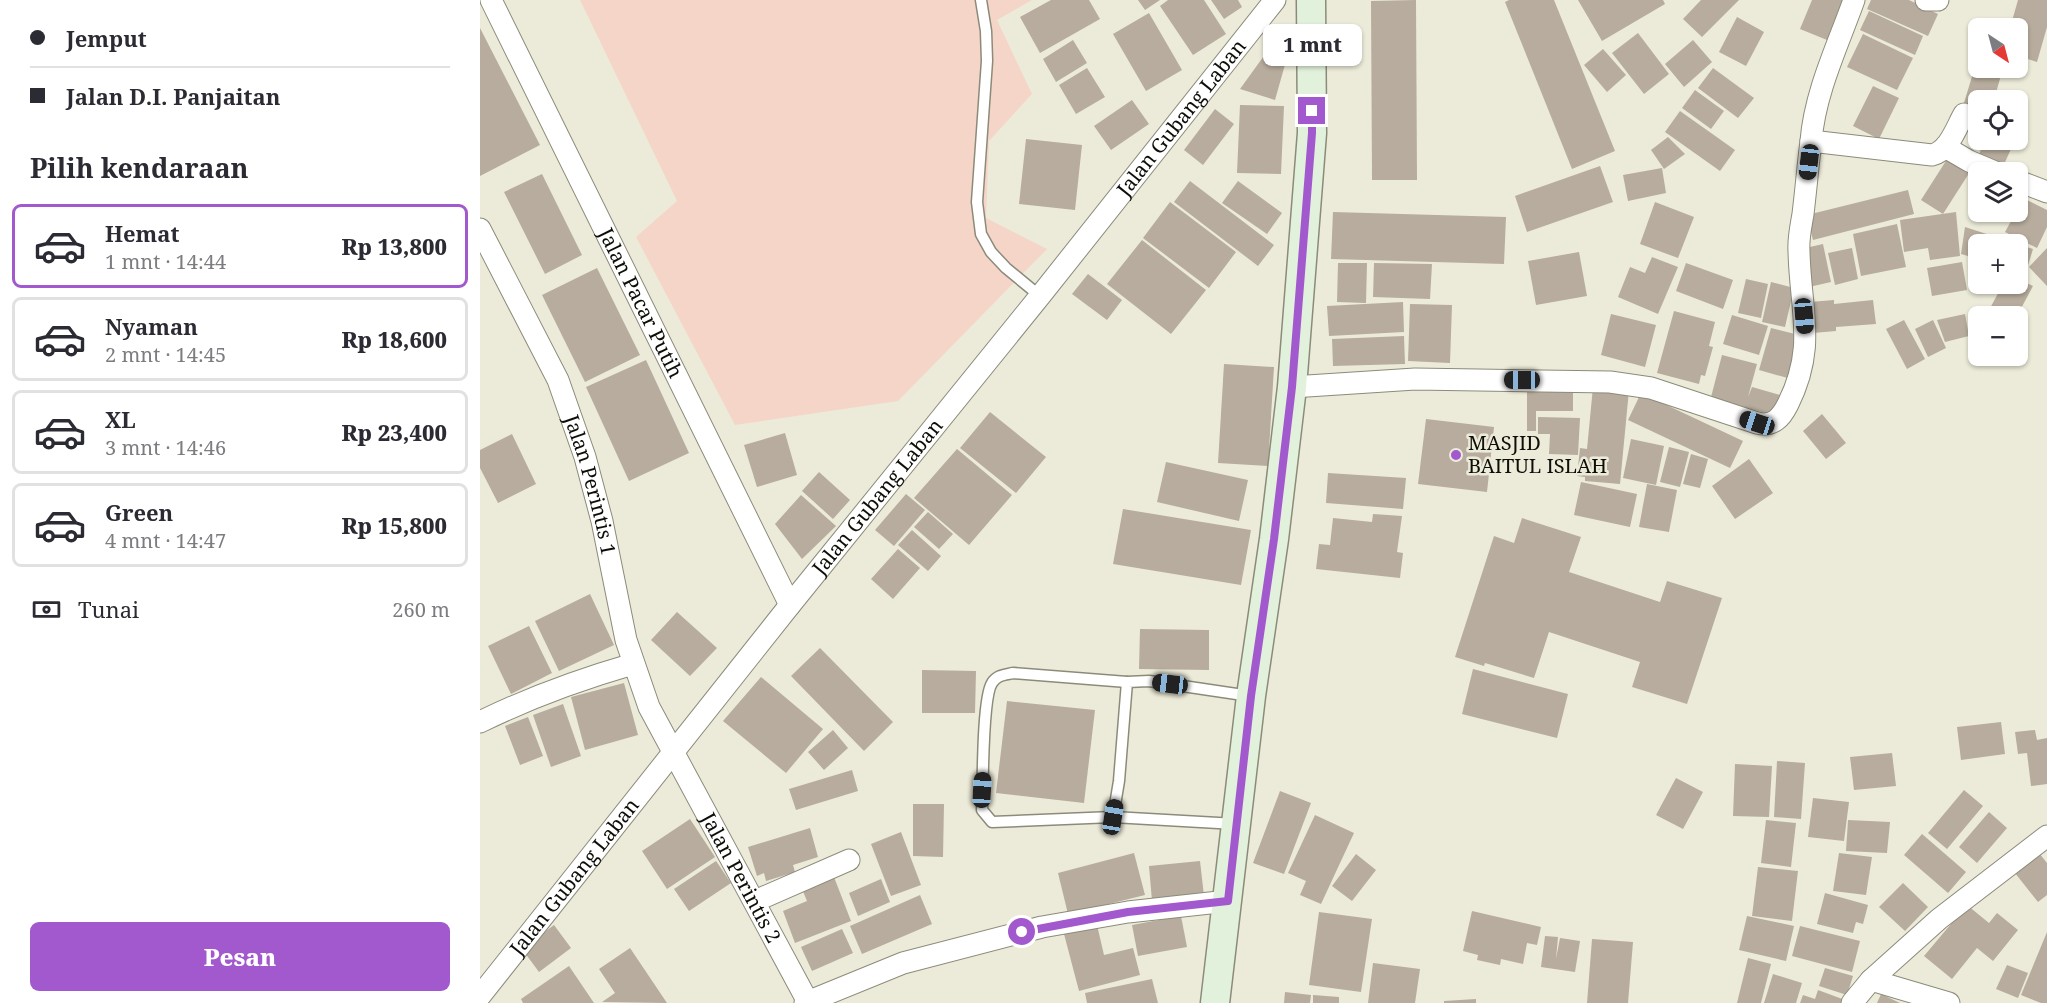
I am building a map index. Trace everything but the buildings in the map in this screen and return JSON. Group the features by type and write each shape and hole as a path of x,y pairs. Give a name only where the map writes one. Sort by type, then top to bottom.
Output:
{"street":[{"name":"Jalan Pacar Putih","path":"491,0 790,605"},
{"name":"Jalan Gubang Laban","path":"480,996 1275,0"},
{"path":"1215,1003 1251,696 1274,539 1292,387 1312,133 1311,0"},
{"path":"1292,387 1415,379 1610,382 1651,388 1757,423 1766,425 1775,422 1783,415 1796,390 1803,365 1806,338 1798,249 1813,125 1821,92 1854,0"},
{"path":"1926,0 1938,0"},
{"path":"1811,141 1932,155 1940,153 1945,147 1964,114"},
{"path":"1945,147 1975,162"},
{"path":"2028,185 2047,192"},
{"name":"Jalan Perintis 1","path":"480,229 558,380 585,457 602,521 633,664 650,707 674,753"},
{"path":"480,722 513,706 594,675 633,664"},
{"name":"Jalan Perintis 2","path":"674,753 807,1002"},
{"path":"1852,1003 1871,980 1939,919 2047,836"},
{"path":"755,901 849,860"},
{"path":"807,1002 903,963 1042,927 1128,912 1228,901"},
{"path":"1871,980 1949,1003"}],"lane":[{"path":"981,0 986,30 987,61 977,202 981,234 991,252 1006,268 1040,296"},
{"path":"1236,824 1113,817 992,822 982,810 986,712 990,686 999,676 1012,674 1127,682 1149,681 1251,696"},
{"path":"1113,817 1119,781 1127,682"}],"shaded area":[{"path":"580,0 1032,0 997,20 1032,94 989,141 986,218 1047,249 898,401 735,425 636,237 677,201"}],"place":[{"name":"MASJID BAITUL ISLAH","path":"1456,455"}],"route":[{"path":"1022,932 1128,912 1228,901 1251,696 1274,539 1292,387 1312,111"}]}
